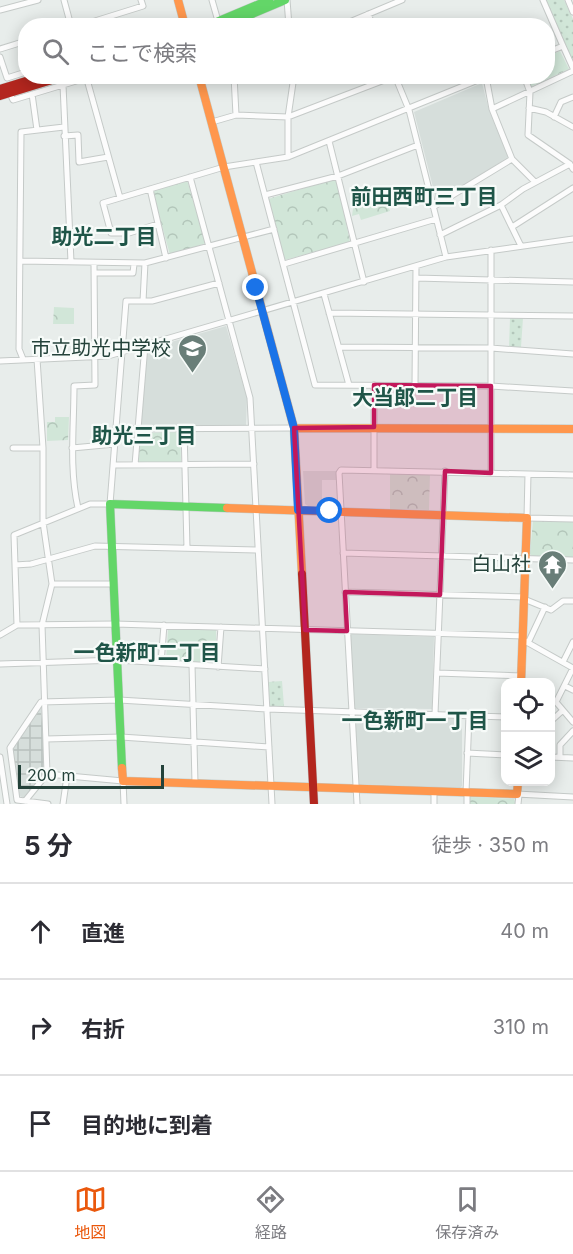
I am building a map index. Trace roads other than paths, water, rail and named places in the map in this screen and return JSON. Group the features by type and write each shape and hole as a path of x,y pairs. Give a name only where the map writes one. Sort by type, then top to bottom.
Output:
{"street":[{"path":"0,10 19,2 38,0"},
{"path":"64,0 69,18"},
{"path":"105,18 143,6 141,0"},
{"path":"178,0 183,18"},
{"path":"212,0 219,18"},
{"path":"231,18 269,0"},
{"path":"235,18 286,0 288,18"},
{"path":"359,18 402,0"},
{"path":"543,0 551,18"},
{"path":"568,0 573,12"},
{"path":"368,14 370,18"},
{"path":"555,28 573,70 555,79"},
{"path":"0,49 18,44"},
{"path":"555,49 563,46"},
{"path":"0,57 7,79 18,75"},
{"path":"0,89 18,83"},
{"path":"0,96 51,84"},
{"path":"12,98 13,100 33,94 57,84"},
{"path":"64,84 64,136 71,262"},
{"path":"88,84 120,198"},
{"path":"201,84 294,428 314,804"},
{"path":"234,84 236,115"},
{"path":"288,157 288,117 293,84"},
{"path":"212,122 236,115 288,117 374,84"},
{"path":"398,84 409,110 446,257"},
{"path":"158,224 129,232 111,232 103,203 224,167 288,157 470,84"},
{"path":"488,84 492,109 512,159 535,182"},
{"path":"527,84 530,92 528,135 572,167"},
{"path":"492,109 546,84"},
{"path":"33,94 37,130"},
{"path":"554,117 561,102 573,97"},
{"path":"529,108 546,112 573,127"},
{"path":"23,359 19,349 21,132 64,127"},
{"path":"64,136 78,135 80,162 108,157"},
{"path":"329,141 364,282"},
{"path":"265,195 338,176 418,146"},
{"path":"433,207 512,159"},
{"path":"256,162 315,385 491,386 573,392"},
{"path":"440,236 501,205 535,182 572,167"},
{"path":"190,177 250,398 272,804"},
{"path":"512,227 573,188"},
{"path":"150,189 166,258"},
{"path":"501,205 521,246"},
{"path":"284,264 436,219"},
{"path":"20,261 145,263 274,230"},
{"path":"0,361 95,356 123,351 446,257 573,239"},
{"path":"491,250 491,473"},
{"path":"78,508 74,490 72,448 74,386 95,385 94,262"},
{"path":"143,301 145,263"},
{"path":"94,273 133,273 134,264"},
{"path":"415,385 416,266"},
{"path":"416,278 573,282"},
{"path":"124,804 110,504 126,301 152,301 219,283"},
{"path":"324,294 349,385"},
{"path":"329,313 573,316"},
{"path":"135,465 145,345"},
{"path":"339,348 491,348 573,354"},
{"path":"26,801 47,774 42,625 52,584 43,522 43,448 37,359"},
{"path":"374,385 374,470"},
{"path":"116,429 374,427 573,429"},
{"path":"184,429 187,548"},
{"path":"72,448 115,444"},
{"path":"13,448 43,448"},
{"path":"113,465 254,464"},
{"path":"357,804 340,512 340,470 573,475"},
{"path":"435,714 445,471"},
{"path":"521,678 528,474"},
{"path":"17,625 14,535 90,504 573,519"},
{"path":"15,565 50,560 94,546 258,550"},
{"path":"343,553 573,560"},
{"path":"52,584 114,584"},
{"path":"345,592 524,598 551,610 563,601 573,601"},
{"path":"524,640 545,607"},
{"path":"0,635 17,625 115,624 438,634 524,640 573,668 556,702 573,722"},
{"path":"161,663 164,625"},
{"path":"219,667 221,627"},
{"path":"563,662 573,642"},
{"path":"0,664 117,660 265,669"},
{"path":"192,665 195,783"},
{"path":"437,673 507,678"},
{"path":"565,686 573,690"},
{"path":"48,804 16,802 10,748 41,702 119,699 267,709 501,717"},
{"path":"555,717 562,711"},
{"path":"467,804 469,715"},
{"path":"560,757 560,745 573,730"},
{"path":"46,738 121,737 269,747"},
{"path":"467,753 501,755"},
{"path":"0,757 7,804"},
{"path":"555,757 573,758"},
{"path":"47,774 123,781 573,797"},
{"path":"63,804 67,776"},
{"path":"518,786 518,804"},
{"path":"434,792 434,804"}],"place":[{"name":"市立助光中学校","path":"192,374"},
{"name":"白山社","path":"552,590"}],"district":[{"name":"前田西町三丁目","path":"424,197"},
{"name":"助光二丁目","path":"104,237"},
{"name":"大当郎二丁目","path":"415,398"},
{"name":"助光三丁目","path":"144,436"},
{"name":"一色新町二丁目","path":"147,653"},
{"name":"一色新町一丁目","path":"415,721"}]}
